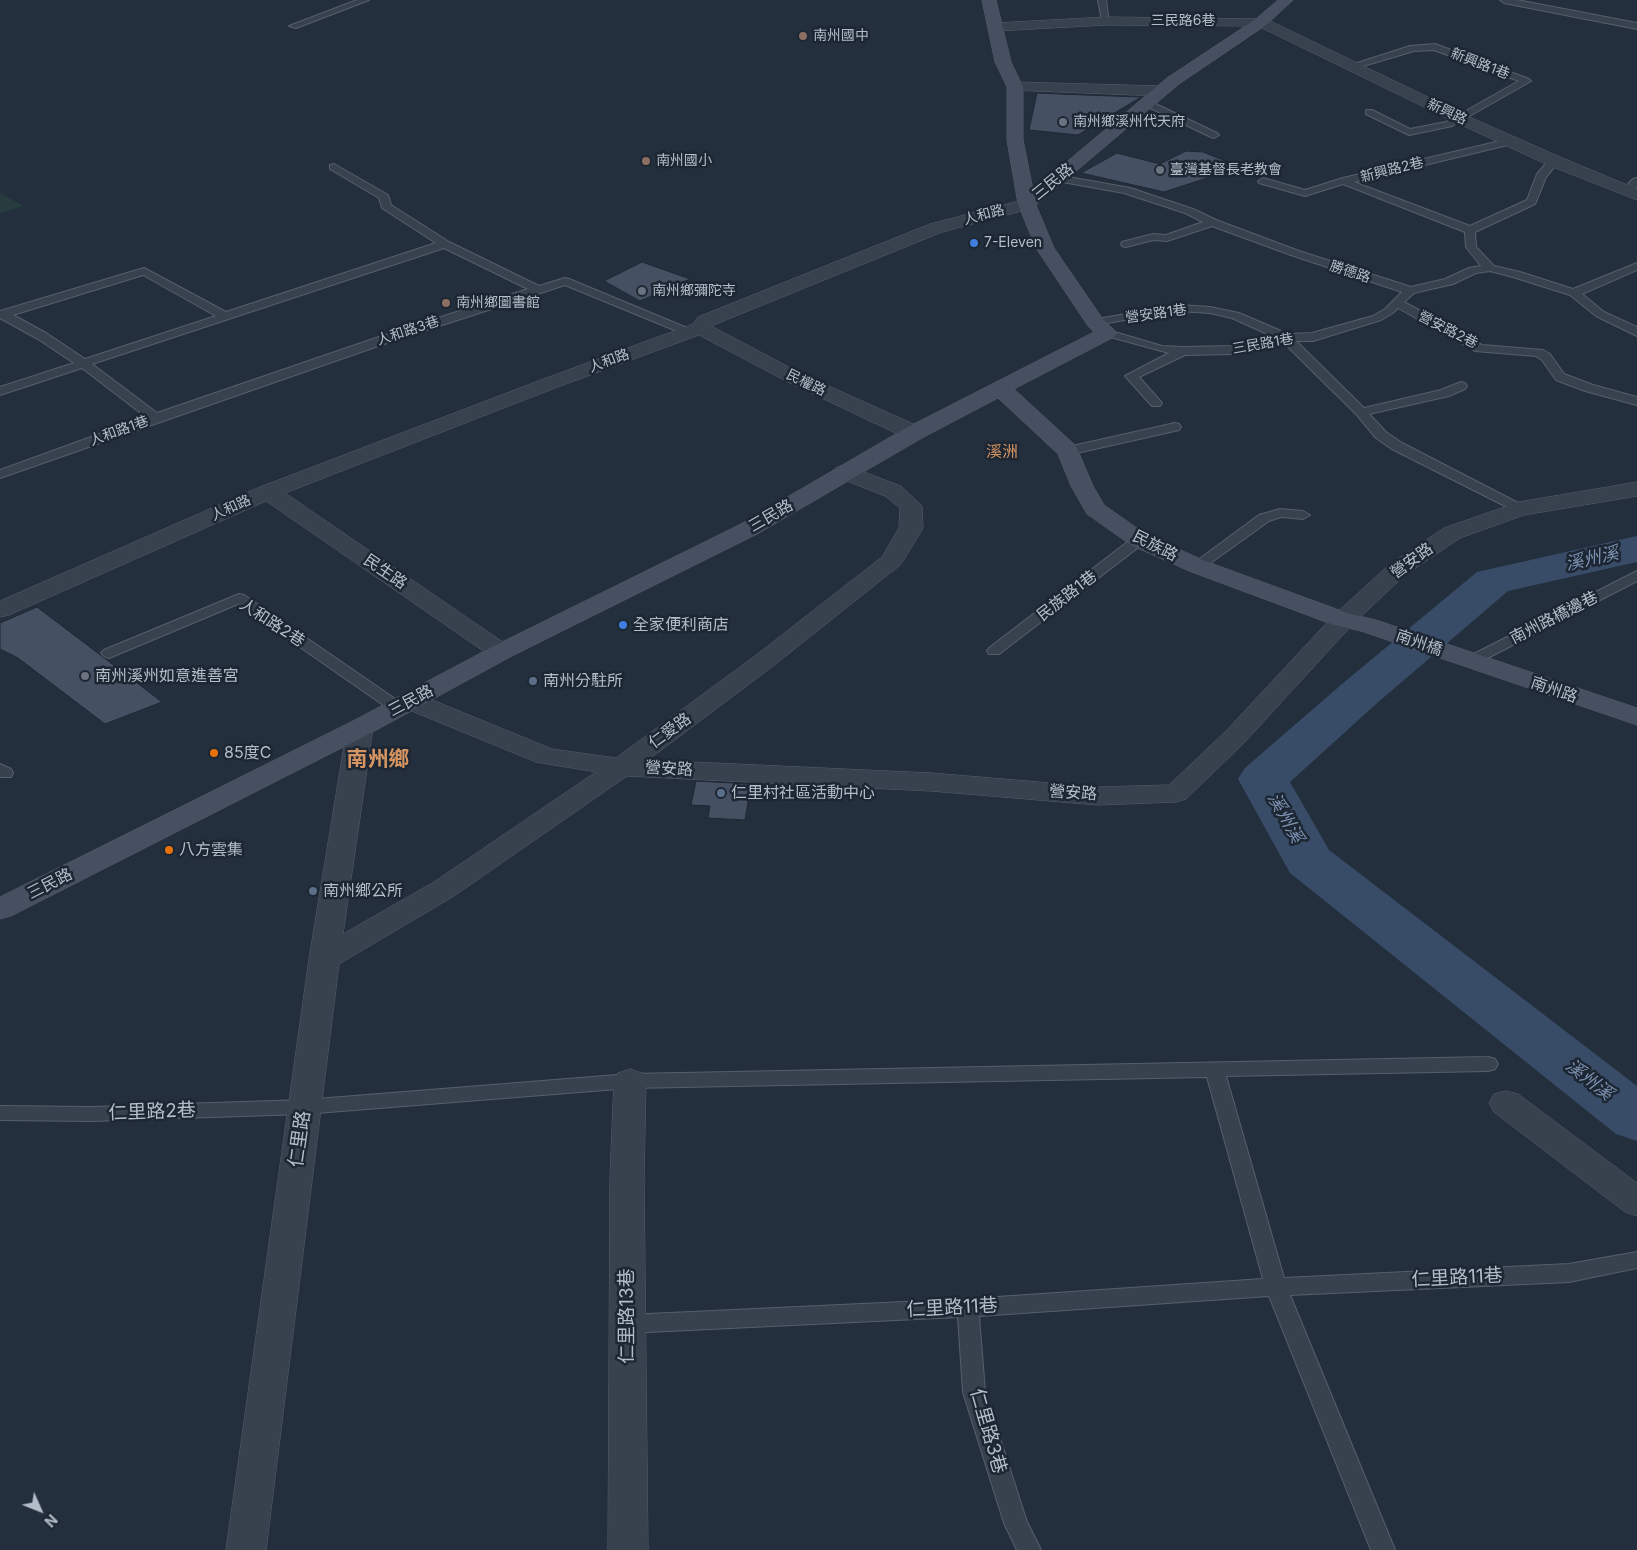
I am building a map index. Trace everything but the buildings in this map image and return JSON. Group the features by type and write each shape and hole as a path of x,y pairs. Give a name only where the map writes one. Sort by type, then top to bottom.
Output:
{"main road":[{"name":"人和路","path":"988,0 1004,62 1015,87 1015,140 1027,204"},
{"name":"三民路","path":"0,910 360,728 502,652 749,529 914,433 1000,388 1101,328 1046,248 1027,204 1161,91 1261,22 1286,0"},
{"name":"民族路","path":"1000,388 1068,451 1082,486 1095,509 1139,540 1196,566 1355,623"},
{"name":"南州橋","path":"1355,623 1471,662"},
{"name":"南州路","path":"1471,662 1637,717"}],"street":[{"name":"三民路6巷","path":"996,27 1106,21 1261,22"},
{"name":"新興路","path":"1261,22 1554,161 1634,189"},
{"path":"1015,87 1161,91"},
{"name":"人和路","path":"0,610 268,492 694,330 705,321 936,228 1027,204"},
{"name":"民權路","path":"694,330 914,433"},
{"name":"仁愛路","path":"324,959 444,889 621,767 764,661 891,561 911,528 911,506 893,491 845,472"},
{"name":"營安路","path":"404,704 546,756 621,767 931,782 1098,796 1176,793 1355,623 1397,570 1452,533 1519,509 1637,489"},
{"name":"民生路","path":"268,492 502,652"},
{"name":"仁里路","path":"246,1550 324,959 360,728"},
{"name":"仁里路13巷","path":"628,1550 627,1324 630,1081"},
{"path":"1506,1103 1637,1202"}],"lane":[{"path":"293,26 365,0"},
{"path":"1102,0 1106,21"},
{"path":"1504,0 1637,26"},
{"name":"新興路1巷","path":"1353,66 1413,48 1435,47 1526,81 1449,124 1410,132 1369,112"},
{"path":"1147,103 1214,135"},
{"name":"新興路2巷","path":"1343,181 1513,141"},
{"path":"1490,268 1480,260 1471,247 1470,230 1531,202 1541,176 1554,161"},
{"path":"334,167 384,197 386,206 444,244 536,289"},
{"name":"勝德路","path":"1057,178 1126,190 1189,211 1212,222 1295,254 1410,291"},
{"path":"1263,181 1305,194 1343,181"},
{"name":"新興路2巷","path":"1343,181 1470,230"},
{"path":"1126,244 1153,237 1166,238 1212,222"},
{"path":"0,391 444,244"},
{"path":"1574,293 1637,266"},
{"path":"1410,291 1449,282 1473,270 1490,268 1535,279 1574,293 1600,314 1637,332"},
{"name":"人和路1巷","path":"2,314 144,271 224,316"},
{"name":"人和路3巷","path":"155,418 536,289 565,281 694,330"},
{"name":"三民路1巷","path":"1101,328 1161,349 1183,351 1232,350 1286,338 1313,337 1361,323 1389,311 1396,302 1410,291"},
{"name":"營安路2巷","path":"1396,302 1479,348 1539,353 1546,357 1560,376 1589,388 1637,401"},
{"name":"營安路1巷","path":"1101,328 1179,308 1210,310 1235,315 1286,338 1361,412 1380,434 1397,446 1519,509"},
{"name":"人和路1巷","path":"2,314 42,336 84,364 155,418"},
{"path":"1156,404 1132,376 1183,351"},
{"path":"1361,412 1445,394 1461,386"},
{"name":"人和路1巷","path":"0,474 155,418"},
{"path":"1068,451 1176,426"},
{"path":"1196,566 1264,518 1280,514 1303,516"},
{"name":"民族路1巷","path":"994,652 1139,540"},
{"name":"南州路橋邊巷","path":"1471,662 1634,580"},
{"name":"人和路2巷","path":"109,653 239,598 404,704"},
{"name":"仁里路2巷","path":"0,1113 91,1114 304,1107 630,1081 1488,1064"},
{"path":"1214,1068 1276,1287 1383,1550"},
{"name":"仁里路11巷","path":"627,1324 968,1308 1276,1287 1569,1273 1637,1260"},
{"name":"仁里路3巷","path":"968,1308 974,1392 1016,1523 1029,1550"}],"green space":[{"path":"0,193 24,206 0,213"}],"waterway":[{"name":"溪州溪","path":"1637,549 1493,581 1359,694 1263,779 1309,861 1637,1118"}],"place":[{"name":"南州國中","path":"803,36"},
{"name":"南州鄉溪州代天府","path":"1063,122"},
{"name":"南州國小","path":"646,161"},
{"name":"臺灣基督長老教會","path":"1160,170"},
{"name":"7-Eleven","path":"974,243"},
{"name":"南州鄉彌陀寺","path":"642,291"},
{"name":"南州鄉圖書館","path":"446,303"},
{"name":"全家便利商店","path":"623,625"},
{"name":"南州溪州如意進善宮","path":"85,676"},
{"name":"南州分駐所","path":"533,681"},
{"name":"85度C","path":"214,753"},
{"name":"仁里村社區活動中心","path":"721,793"},
{"name":"八方雲集","path":"169,850"},
{"name":"南州鄉公所","path":"313,891"}],"district":[{"name":"溪洲","path":"1002,452"},
{"name":"南州鄉","path":"378,760"}]}
